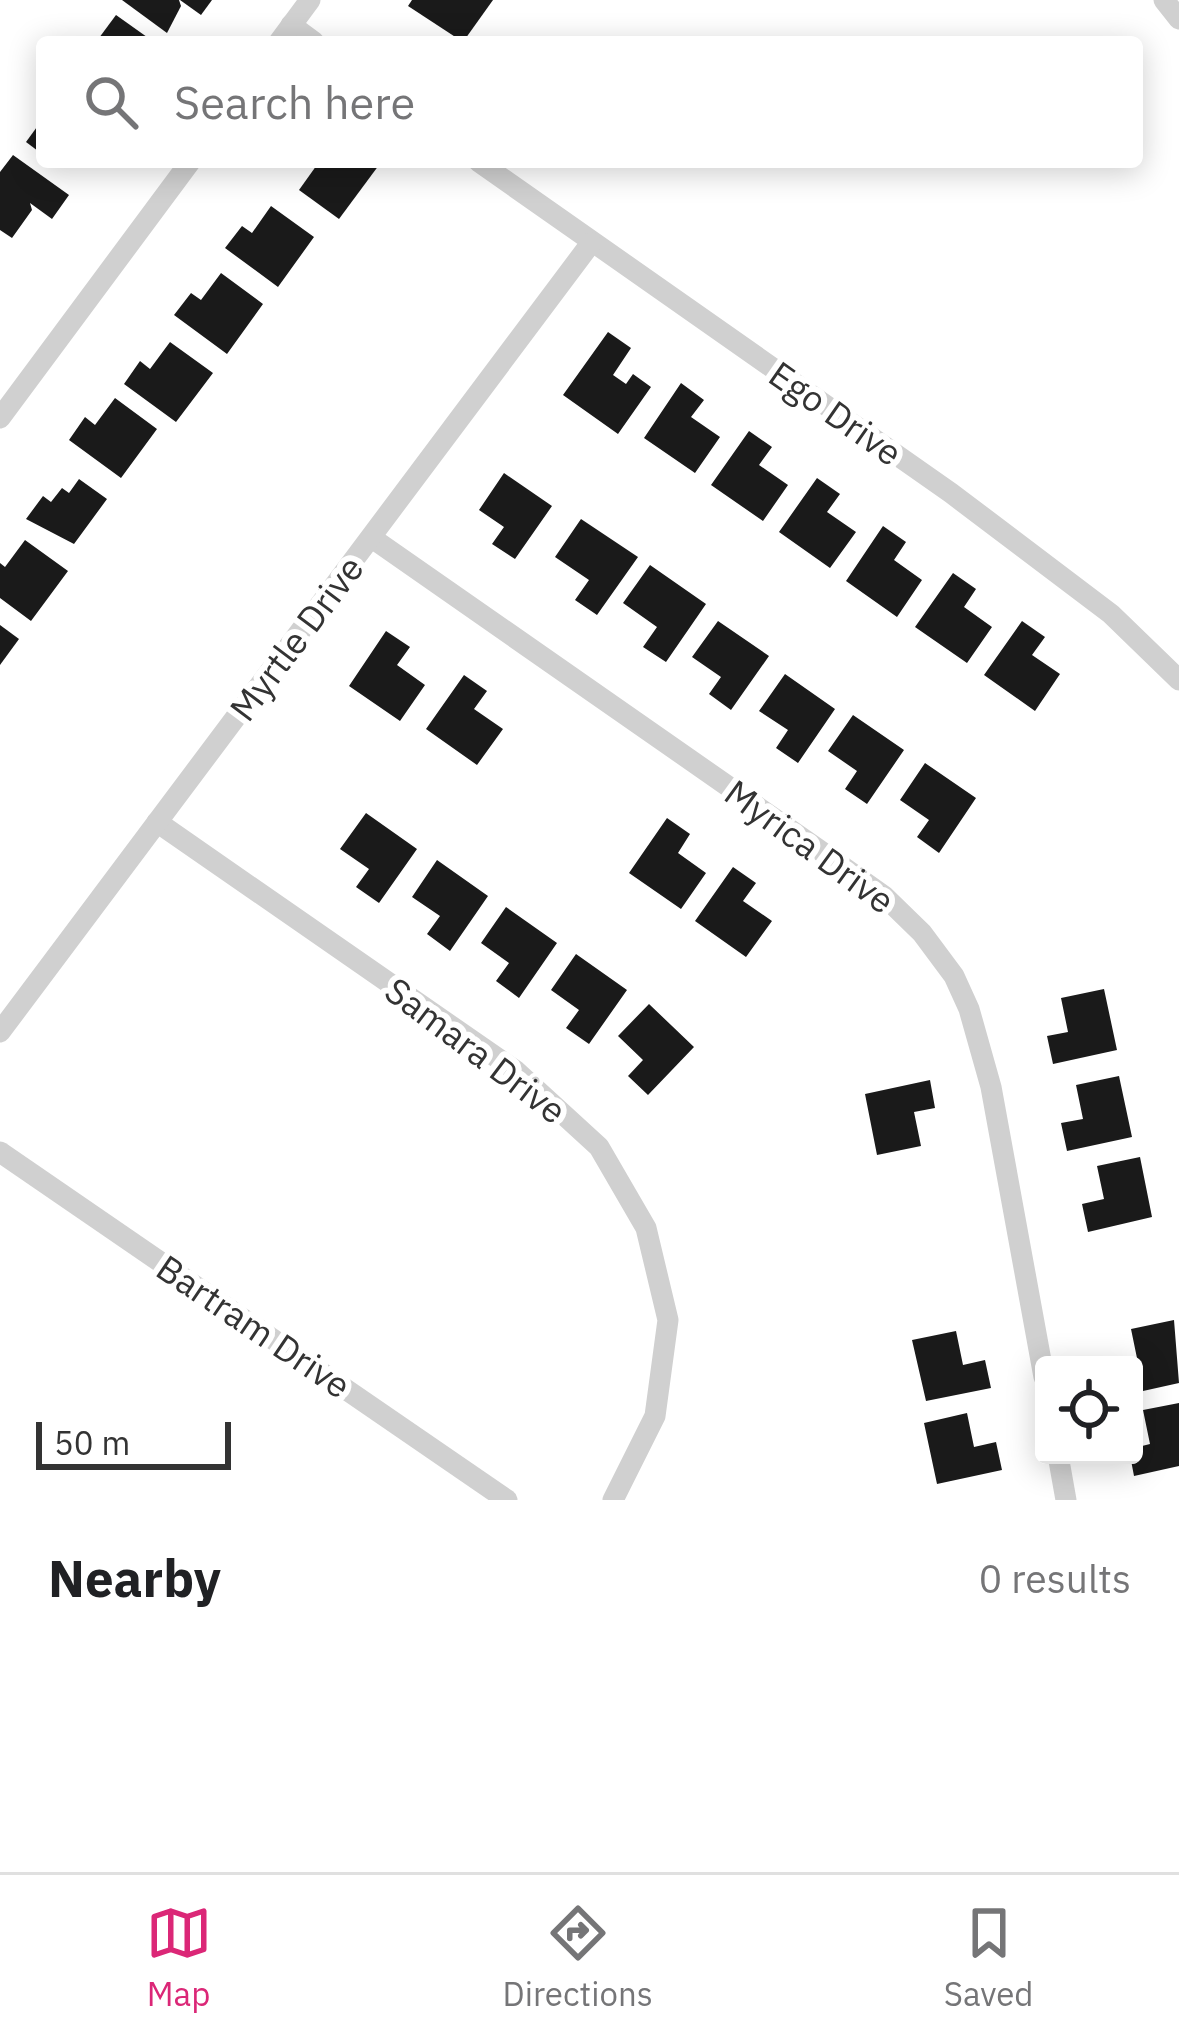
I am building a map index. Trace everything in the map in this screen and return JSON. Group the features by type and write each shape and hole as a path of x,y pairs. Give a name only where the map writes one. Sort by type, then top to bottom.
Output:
{"street":[{"path":"285,34 310,0"},
{"path":"1164,0 1179,19"},
{"path":"0,418 186,168"},
{"name":"Ego Drive","path":"487,168 951,493 1111,614 1179,680"},
{"name":"Myrtle Drive","path":"0,1033 591,243"},
{"name":"Myrica Drive","path":"372,538 867,884 922,933 954,976 991,1087 1040,1356"},
{"name":"Samara Drive","path":"158,821 516,1072 599,1147 646,1228 668,1319 655,1416 613,1500"},
{"name":"Bartram Drive","path":"0,1152 507,1500"},
{"path":"1060,1464 1066,1500"}],"building":[{"path":"122,0 179,0 181,6 167,33"},
{"path":"180,0 212,0 201,15"},
{"path":"412,0 493,0 467,36 454,36 408,6"},
{"path":"116,15 146,36 100,36"},
{"path":"36,128 36,150 26,142"},
{"path":"13,155 69,195 52,219 30,203 32,210 12,238 0,230 0,172"},
{"path":"315,168 377,168 339,219 299,190"},
{"path":"271,206 314,237 278,287 225,248 242,226 252,233"},
{"path":"221,273 263,304 227,354 174,315 191,293 201,300"},
{"path":"608,332 631,348 613,375 626,384 633,374 651,387 618,434 563,395"},
{"path":"170,342 213,373 176,422 124,384 140,361 150,369"},
{"path":"681,383 704,400 691,417 720,437 695,473 644,438"},
{"path":"115,398 157,429 121,478 69,440 85,417 95,425"},
{"path":"749,431 772,447 759,465 788,485 763,521 711,485"},
{"path":"504,473 552,506 515,559 492,544 504,527 479,510"},
{"path":"817,478 840,494 827,512 856,532 830,568 779,532"},
{"path":"79,479 107,499 74,544 26,519 43,496 51,502 62,488 69,493"},
{"path":"581,519 638,557 597,615 575,600 589,580 555,557"},
{"path":"883,526 906,542 894,560 922,580 897,617 846,581"},
{"path":"25,540 68,571 31,621 0,598 0,563 5,567"},
{"path":"650,565 706,604 666,662 643,647 657,627 623,603"},
{"path":"953,573 976,589 964,607 992,627 967,663 915,627"},
{"path":"718,621 769,656 731,710 709,694 721,677 692,657"},
{"path":"1022,621 1045,637 1032,655 1060,674 1035,711 984,675"},
{"path":"0,625 19,639 0,665"},
{"path":"386,631 410,647 397,665 425,685 400,721 349,686"},
{"path":"785,674 835,709 798,763 776,748 788,730 759,711"},
{"path":"464,675 487,691 474,709 503,729 477,765 426,729"},
{"path":"853,715 904,750 867,804 845,789 857,771 828,751"},
{"path":"925,763 976,798 939,853 917,837 929,820 900,800"},
{"path":"366,813 417,849 379,903 356,887 369,869 340,849"},
{"path":"667,818 690,834 678,853 706,873 681,909 629,873"},
{"path":"437,860 488,896 450,951 427,934 440,916 412,897"},
{"path":"733,867 756,883 743,901 772,921 746,957 695,921"},
{"path":"506,907 557,943 519,998 496,981 509,963 481,943"},
{"path":"576,954 627,990 589,1044 566,1028 579,1010 551,990"},
{"path":"1104,989 1117,1050 1053,1064 1047,1036 1068,1032 1061,998"},
{"path":"649,1004 694,1047 648,1095 628,1076 643,1060 618,1036"},
{"path":"1119,1076 1132,1137 1067,1151 1061,1123 1083,1119 1076,1085"},
{"path":"930,1080 935,1108 914,1112 921,1146 877,1155 865,1094"},
{"path":"1140,1157 1152,1217 1088,1232 1082,1204 1104,1199 1097,1166"},
{"path":"1174,1320 1179,1383 1143,1391 1143,1356 1137,1356 1131,1329"},
{"path":"956,1331 963,1365 985,1360 991,1388 926,1401 912,1340"},
{"path":"1179,1403 1179,1466 1134,1476 1132,1464 1143,1464 1143,1446 1150,1444 1143,1410"},
{"path":"967,1413 974,1447 996,1442 1002,1470 937,1484 924,1423"}]}
